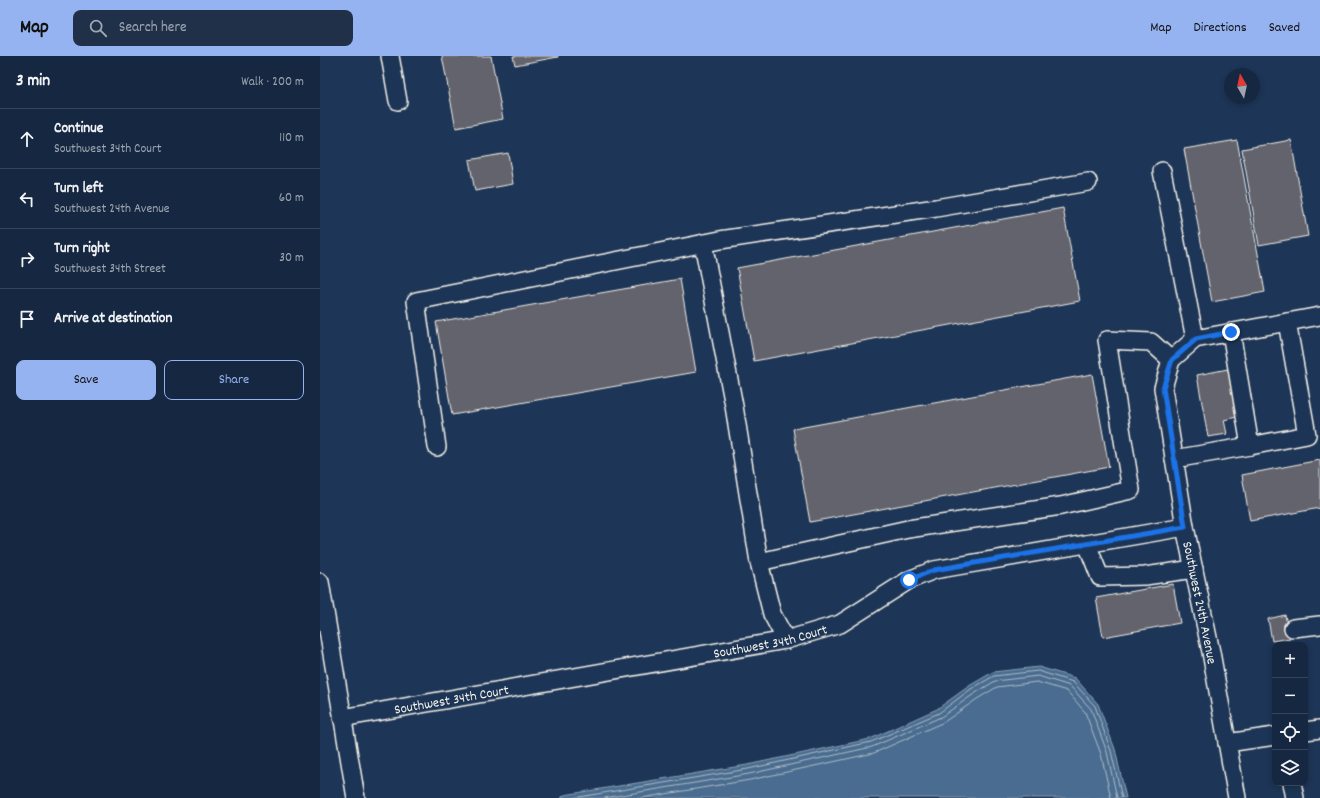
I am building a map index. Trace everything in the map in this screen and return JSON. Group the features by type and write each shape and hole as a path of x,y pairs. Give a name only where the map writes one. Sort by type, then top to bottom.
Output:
{"street":[{"path":"390,56 398,102"},
{"path":"1162,171 1196,339"},
{"path":"437,447 416,301 703,243 936,208 1088,182"},
{"path":"703,243 734,406 759,562 772,614 786,640"},
{"path":"759,562 908,529 1061,506 1131,490 1107,340 1151,342 1172,360 1196,339 1320,316"},
{"path":"1174,459 1307,435 1286,322"},
{"path":"1231,332 1250,446"},
{"name":"Southwest 24th Avenue","path":"1172,360 1163,388 1185,527 1238,798"},
{"name":"Southwest 34th Court","path":"342,718 786,640 840,624 909,580 934,570 1185,527"},
{"path":"1087,544 1100,577 1145,576 1194,569"},
{"path":"320,582 356,798"},
{"path":"1293,628 1320,625"},
{"path":"1308,731 1320,729"},
{"path":"1228,744 1272,737"},
{"path":"1293,786 1295,798"}],"water":[{"path":"1039,667 1075,678 1098,704 1115,749 1126,798 561,798 564,795 747,765 870,739 937,709 969,686 993,672"}],"building":[{"path":"442,56 491,56 503,119 456,128"},
{"path":"513,56 558,56 558,57 515,65"},
{"path":"1237,140 1265,292 1212,302 1184,149"},
{"path":"1291,140 1308,236 1259,245 1242,149"},
{"path":"508,153 513,184 475,191 469,160"},
{"path":"1063,208 1080,301 754,361 737,268"},
{"path":"680,279 696,372 452,415 436,322"},
{"path":"1228,369 1237,417 1224,420 1227,434 1208,437 1197,375"},
{"path":"1092,374 1109,467 810,522 793,429"},
{"path":"1320,460 1320,508 1250,521 1242,475"},
{"path":"1173,584 1180,623 1103,637 1096,598"},
{"path":"1285,615 1290,638 1272,641 1268,619"}],"route":[{"path":"909,580 934,570 1185,527 1163,388 1172,360 1196,339 1231,332"}]}
